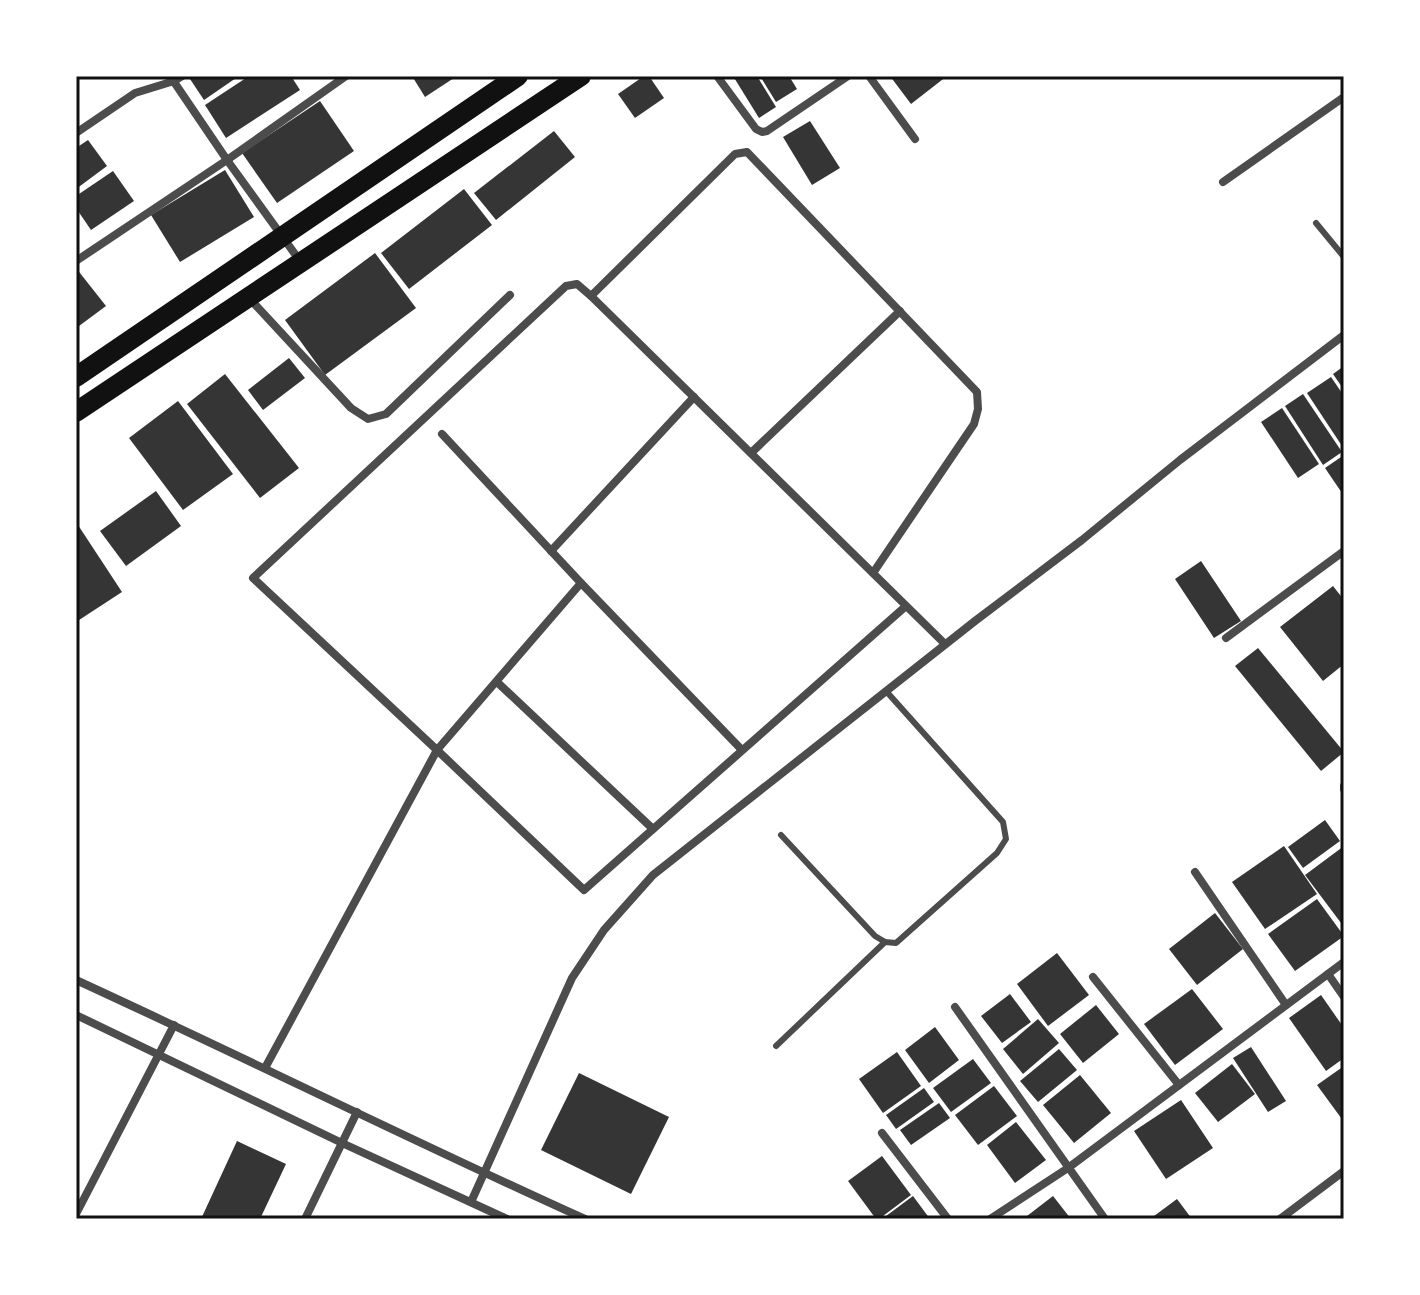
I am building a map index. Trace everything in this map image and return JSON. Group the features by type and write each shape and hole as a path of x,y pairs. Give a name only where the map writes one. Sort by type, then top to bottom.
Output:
{"main road":[{"path":"76,377 518,76"},
{"path":"76,412 581,76"}],"street":[{"path":"76,261 346,76"},
{"path":"717,76 756,129 762,132 848,76"},
{"path":"869,76 915,139"},
{"path":"76,133 135,93 176,78 227,160 300,261"},
{"path":"1223,182 1344,97"},
{"path":"591,296 735,154 747,152 977,392 978,409 974,424 873,573"},
{"path":"906,606 584,890 253,578 566,286 577,284 945,644"},
{"path":"247,296 351,408 368,419 386,414 510,295"},
{"path":"751,453 900,311"},
{"path":"471,1202 572,978 604,930 653,875 1180,460 1344,335"},
{"path":"551,551 694,397"},
{"path":"442,434 741,749"},
{"path":"1226,638 1344,551"},
{"path":"265,1068 437,750 581,583"},
{"path":"497,682 653,829"},
{"path":"1195,872 1286,1005"},
{"path":"990,1219 1068,1168 1344,962"},
{"path":"1328,974 1344,997"},
{"path":"1093,977 1179,1085"},
{"path":"76,980 585,1219"},
{"path":"955,1007 1105,1219"},
{"path":"76,1015 507,1219"},
{"path":"76,1214 174,1025"},
{"path":"305,1219 357,1112"},
{"path":"882,1133 948,1219"},
{"path":"1280,1219 1344,1171"}],"lane":[{"path":"1316,223 1344,257"},
{"path":"781,835 875,936 885,942 896,943 997,853 1006,839 1003,822 886,691"},
{"path":"776,1046 885,942"}],"building":[{"path":"196,76 239,76 204,100 190,79"},
{"path":"249,76 291,76 300,90 226,138 205,105"},
{"path":"412,76 457,76 425,97"},
{"path":"644,76 649,76 664,98 635,118 618,94"},
{"path":"733,76 757,76 776,107 759,118"},
{"path":"760,76 789,76 797,89 776,102"},
{"path":"890,76 947,76 911,104"},
{"path":"320,101 354,151 277,203 242,153"},
{"path":"810,121 840,168 812,185 783,137"},
{"path":"554,131 575,157 496,220 474,193"},
{"path":"88,140 107,166 76,189 76,148"},
{"path":"225,170 254,217 180,262 151,215"},
{"path":"113,171 134,201 91,230 76,208 76,196"},
{"path":"464,189 492,225 409,289 381,253"},
{"path":"375,253 416,308 325,375 285,320"},
{"path":"76,268 106,306 79,326 76,323"},
{"path":"289,358 305,378 263,410 248,390"},
{"path":"1344,366 1344,390 1333,374"},
{"path":"225,374 299,468 260,498 187,404"},
{"path":"1331,377 1344,396 1344,449 1307,393"},
{"path":"1303,394 1342,452 1323,465 1285,406"},
{"path":"178,401 233,474 183,510 129,438"},
{"path":"1282,408 1319,464 1298,478 1261,422"},
{"path":"1344,455 1344,496 1325,468"},
{"path":"156,491 181,526 126,566 100,531"},
{"path":"76,522 122,592 76,622"},
{"path":"1201,561 1241,621 1214,638 1175,579"},
{"path":"1333,586 1344,600 1344,664 1323,681 1280,627"},
{"path":"1258,648 1344,752 1321,771 1235,666"},
{"path":"1325,820 1340,841 1303,868 1288,847"},
{"path":"1284,846 1317,894 1265,929 1232,882"},
{"path":"1344,846 1344,927 1305,875"},
{"path":"1317,899 1344,936 1295,971 1268,934"},
{"path":"1215,913 1243,949 1197,985 1169,949"},
{"path":"1057,953 1089,995 1048,1026 1017,984"},
{"path":"1192,989 1223,1029 1175,1065 1144,1024"},
{"path":"1010,994 1031,1022 1002,1043 981,1016"},
{"path":"1321,995 1344,1028 1344,1058 1326,1071 1289,1018"},
{"path":"1096,1005 1119,1034 1083,1063 1060,1034"},
{"path":"1038,1019 1059,1043 1023,1074 1003,1049"},
{"path":"935,1027 959,1060 929,1083 905,1050"},
{"path":"1251,1047 1286,1101 1268,1112 1233,1058"},
{"path":"1059,1049 1077,1070 1038,1102 1020,1081"},
{"path":"897,1052 921,1086 883,1113 859,1079"},
{"path":"973,1059 991,1083 951,1112 933,1088"},
{"path":"1232,1064 1255,1094 1218,1122 1195,1093"},
{"path":"1344,1066 1344,1122 1317,1085"},
{"path":"579,1073 669,1117 631,1194 541,1150"},
{"path":"1080,1075 1111,1113 1074,1143 1043,1105"},
{"path":"994,1086 1017,1116 978,1145 955,1115"},
{"path":"924,1088 934,1102 896,1129 886,1115"},
{"path":"1181,1100 1213,1148 1166,1179 1134,1131"},
{"path":"939,1103 950,1118 911,1145 900,1130"},
{"path":"1016,1122 1046,1160 1015,1183 987,1145"},
{"path":"237,1141 286,1164 260,1219 201,1219"},
{"path":"882,1156 911,1195 876,1219 848,1181"},
{"path":"913,1196 930,1219 882,1219"},
{"path":"1053,1196 1071,1219 1030,1219 1027,1216"},
{"path":"1177,1199 1192,1219 1150,1219"}]}
